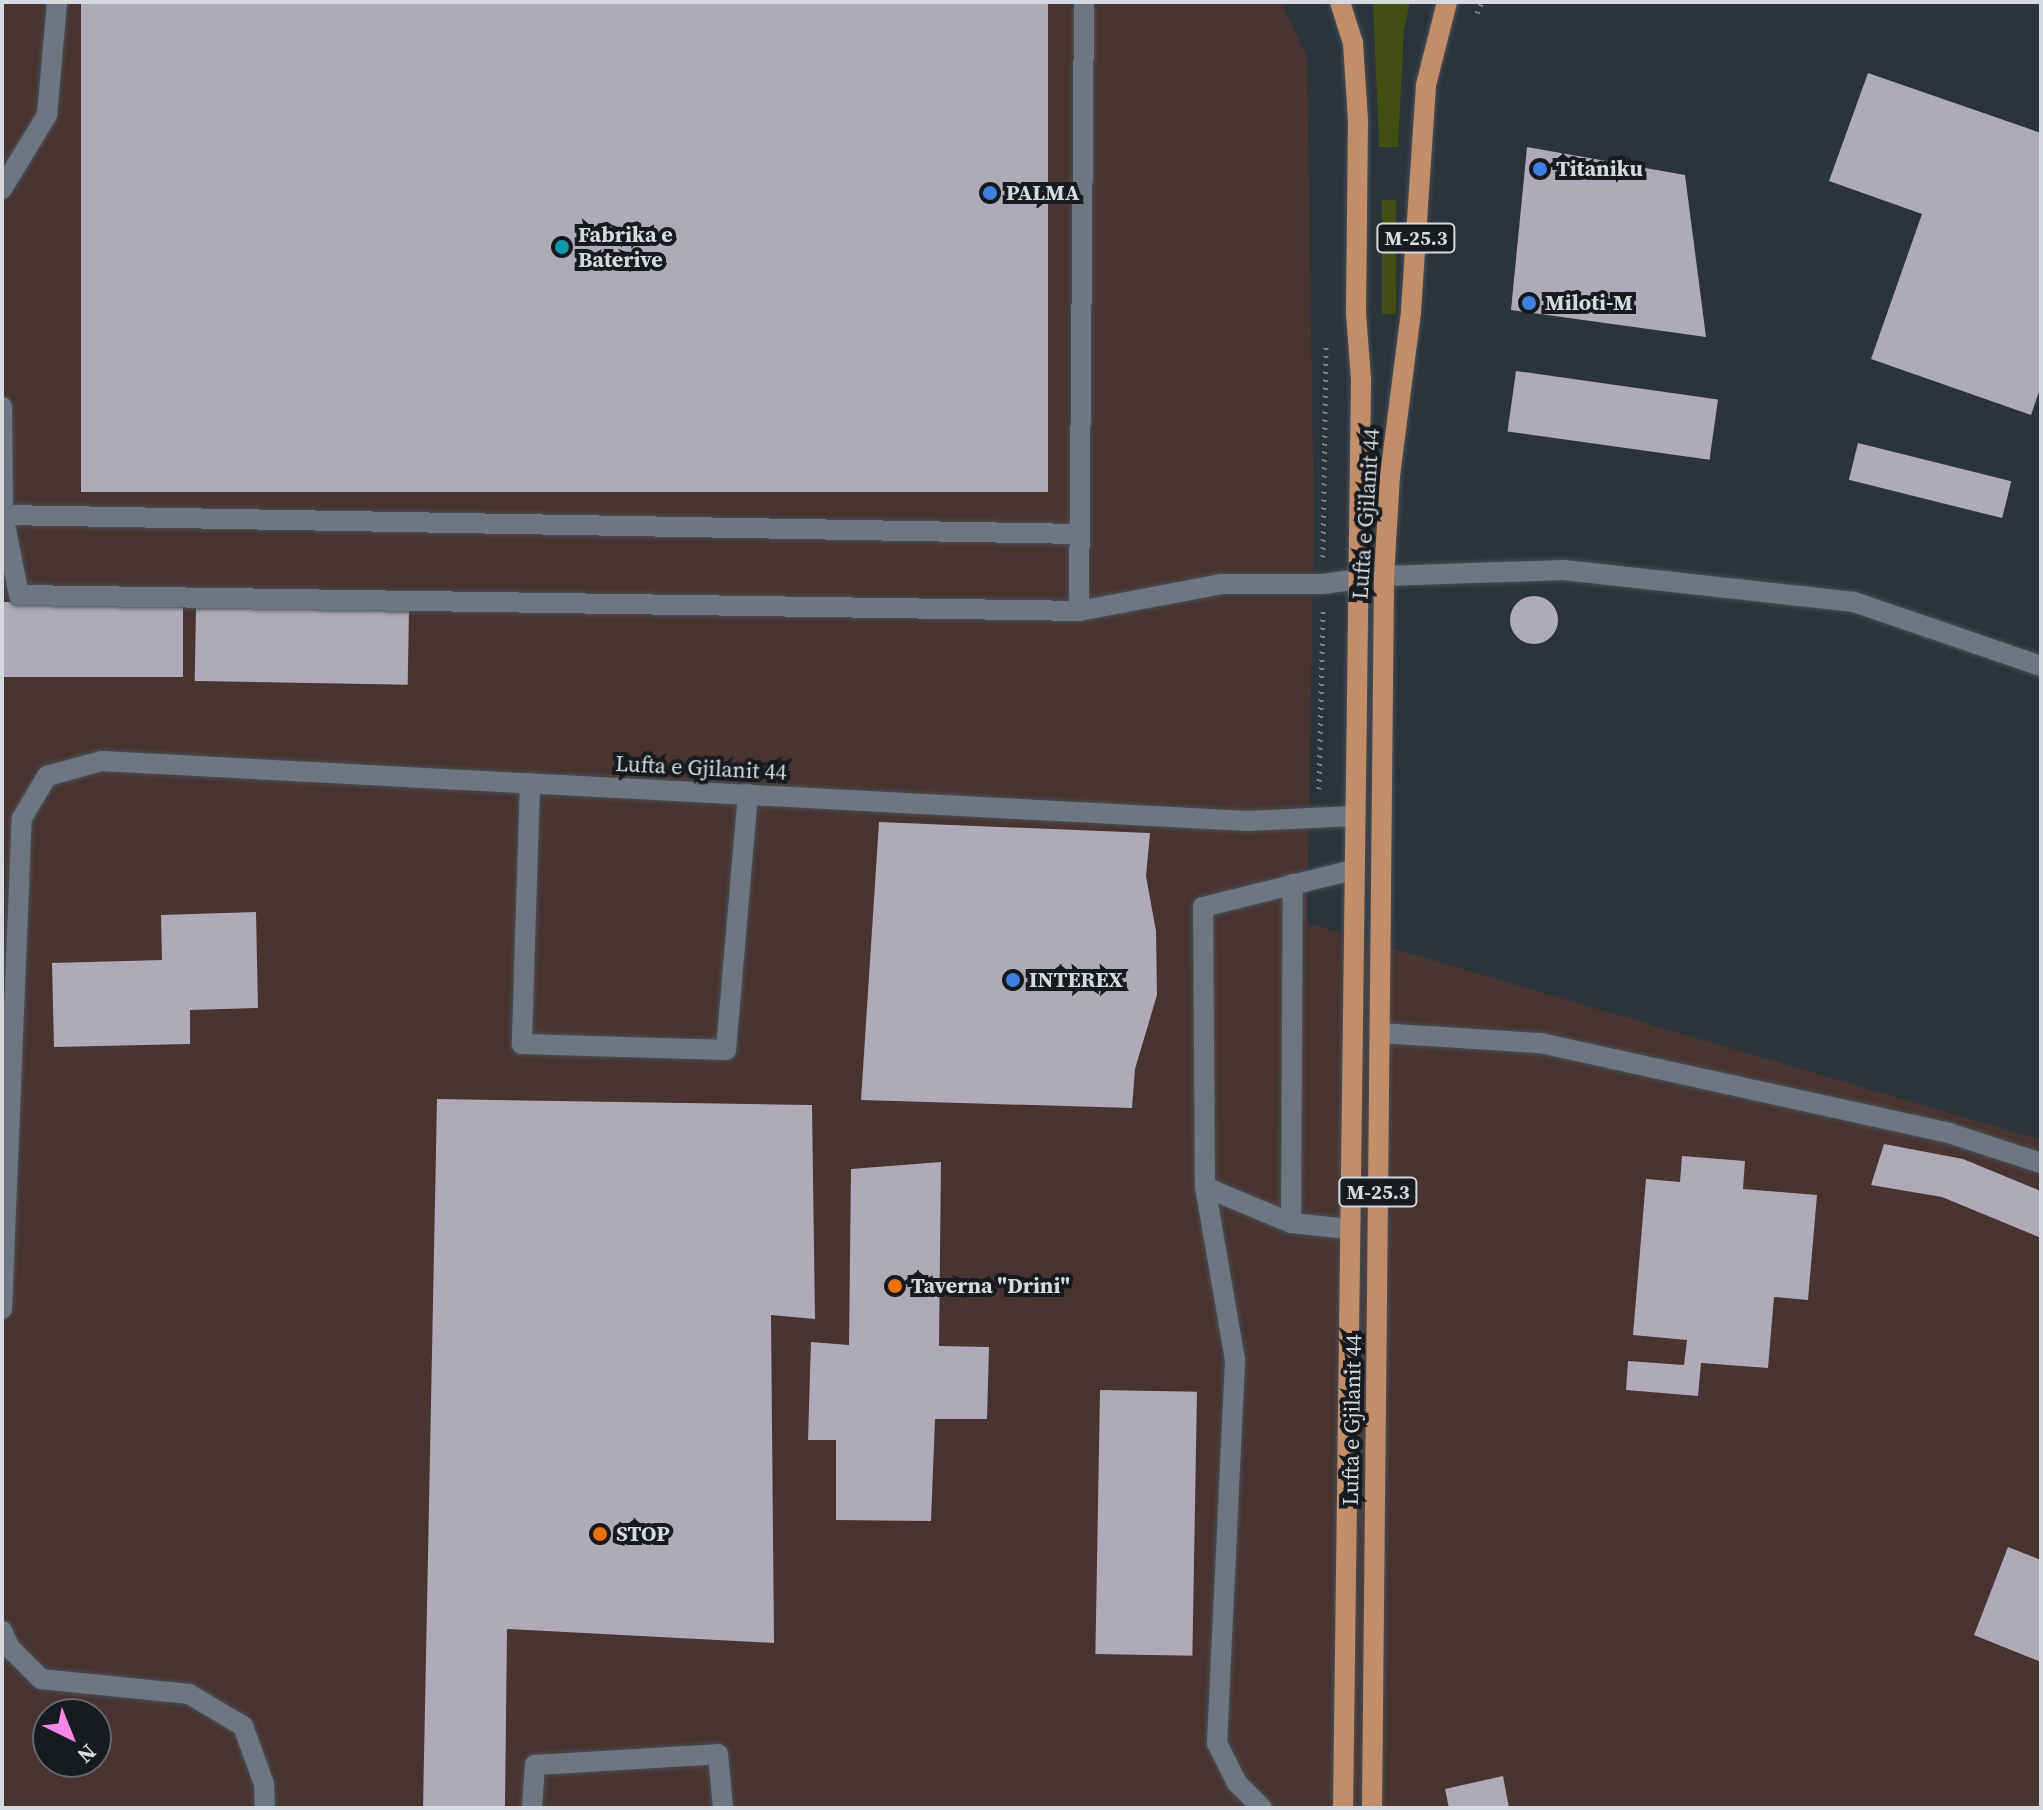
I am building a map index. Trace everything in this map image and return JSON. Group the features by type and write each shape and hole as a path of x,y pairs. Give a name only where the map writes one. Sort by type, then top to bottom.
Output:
{"main road":[{"name":"M-25.3","path":"1340,2 1353,43 1358,120 1356,313 1361,380 1352,870 1343,1808"},
{"name":"Lufta e Gjilanit 44","path":"1372,1808 1384,576 1390,476 1411,311 1426,85 1447,2"}],"street":[{"path":"2,189 47,115 57,2"},
{"path":"1079,611 1084,2"},
{"path":"2,407 3,515 19,595 1079,611 1222,584 1323,584 1358,579"},
{"path":"3,515 1079,534"},
{"path":"1384,576 1564,570 1854,602 2041,666"},
{"name":"Lufta e Gjilanit 44","path":"2,1309 22,818 47,776 102,761 1247,821 1353,816"},
{"path":"530,783 522,1044 726,1050 748,794"},
{"path":"1262,1808 1237,1783 1217,1743 1235,1360 1205,1187 1203,907 1352,870"},
{"path":"1291,1223 1293,884"},
{"path":"1380,1033 1540,1043 1949,1133 2041,1163"},
{"path":"1205,1187 1291,1223 1349,1229"},
{"path":"2,1631 10,1648 41,1679 189,1694 243,1726 264,1784 265,1808"},
{"path":"532,1808 535,1765 718,1754 723,1808"}],"path":[{"path":"1318,819 1326,327"}],"shaded area":[{"path":"2,2 1281,2 1307,57 1314,525 1307,923 2041,1140 2041,1808 2,1808"}],"green space":[{"path":"1373,2 1410,2 1404,30 1398,147 1379,147"},
{"path":"1382,200 1396,200 1396,314 1382,314"}],"building":[{"name":"Fabrika e Baterive","path":"81,2 1048,2 1048,492 81,492"},
{"path":"1868,73 2041,133 2041,386 2031,415 1871,359 1922,214 1829,181"},
{"path":"1527,147 1685,175 1706,337 1511,310"},
{"path":"1516,371 1718,399 1710,460 1508,431"},
{"path":"1858,443 2011,481 2002,518 1849,480"},
{"path":"1534,596 1551,603 1558,620 1551,637 1534,644 1517,637 1510,620 1517,603"},
{"path":"2,602 183,602 183,677 2,677"},
{"path":"196,607 409,611 408,685 195,681"},
{"name":"INTEREX","path":"879,822 1150,833 1146,876 1156,931 1157,995 1135,1069 1132,1108 861,1100"},
{"path":"256,912 258,1008 190,1010 190,1044 54,1047 52,963 162,960 161,915"},
{"name":"STOP","path":"437,1099 812,1105 815,1319 771,1315 774,1643 507,1629 505,1808 423,1808"},
{"path":"1884,1144 1963,1159 2041,1191 2041,1238 1942,1197 1871,1185"},
{"path":"1682,1156 1745,1161 1743,1189 1817,1195 1808,1300 1774,1297 1768,1368 1701,1363 1698,1396 1626,1390 1628,1361 1684,1365 1687,1340 1633,1335 1646,1179 1680,1182"},
{"name":"Taverna \"Drini\"","path":"941,1162 939,1346 989,1347 987,1419 935,1419 931,1521 836,1520 836,1440 808,1440 811,1342 849,1345 851,1169"},
{"path":"1100,1390 1197,1392 1192,1656 1095,1654"},
{"path":"2008,1547 2041,1560 2041,1662 1974,1635"},
{"path":"1503,1776 1509,1808 1449,1808 1445,1789"}],"place":[{"name":"Titaniku","path":"1540,169"},
{"name":"PALMA","path":"990,193"},
{"name":"Fabrika e Baterive","path":"562,247"},
{"name":"Miloti-M","path":"1529,303"},
{"name":"INTEREX","path":"1013,980"},
{"name":"Taverna \"Drini\"","path":"895,1286"},
{"name":"STOP","path":"600,1534"}]}
